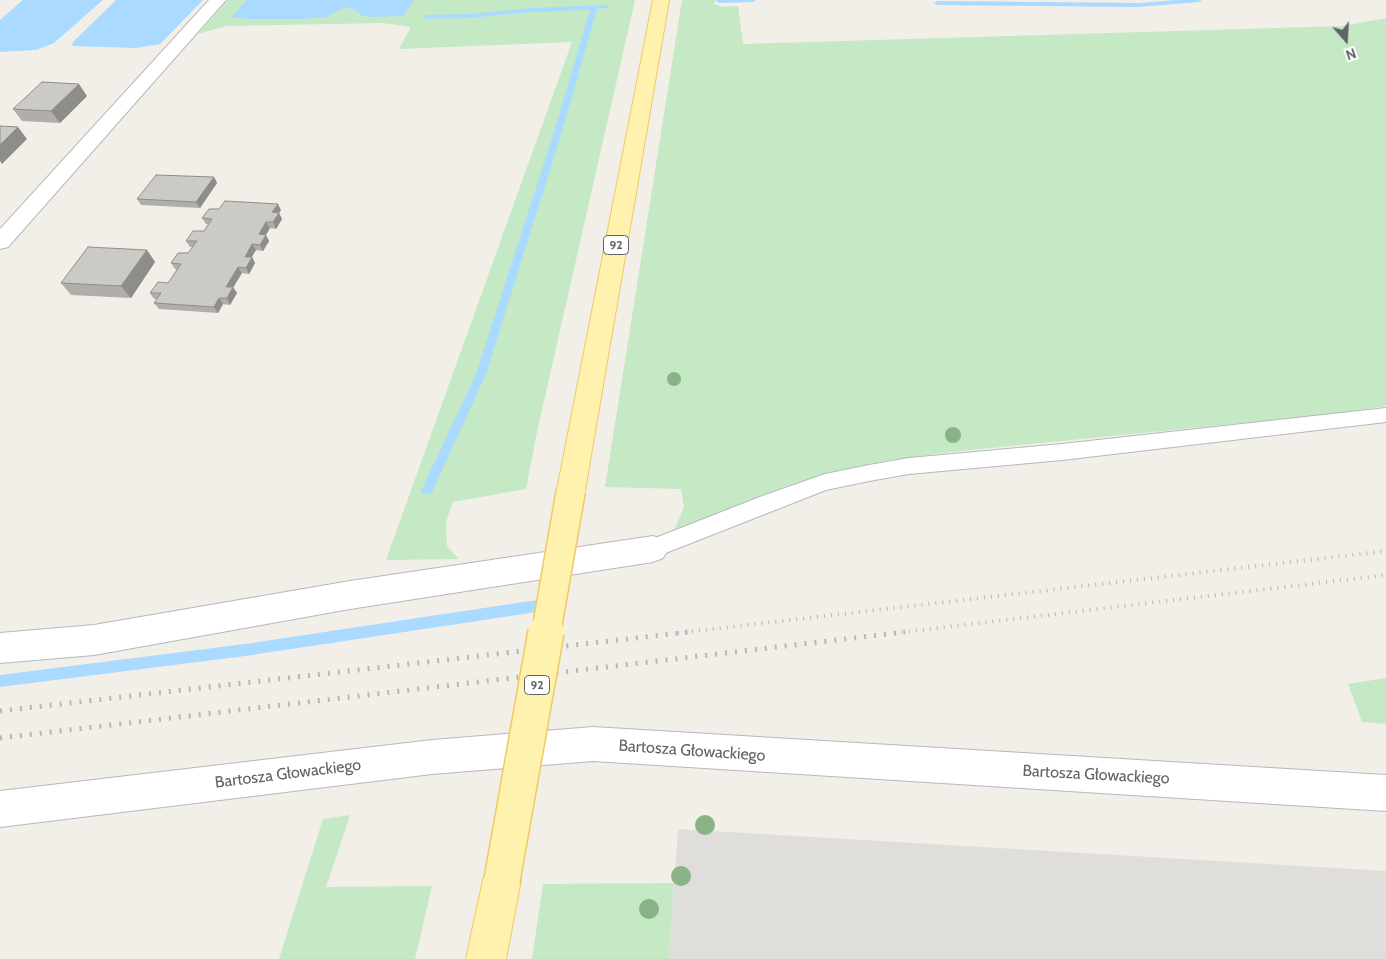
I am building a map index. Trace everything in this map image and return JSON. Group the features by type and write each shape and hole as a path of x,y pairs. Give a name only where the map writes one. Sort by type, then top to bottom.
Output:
{"main road":[{"name":"92","path":"486,959 502,880 661,0"}],"street":[{"path":"0,242 218,0"},
{"path":"0,648 94,640 350,595 653,549"},
{"name":"Bartosza Głowackiego","path":"0,809 432,757 594,744 1386,793"}],"lane":[{"path":"653,549 772,501 826,482 869,473 909,466 1062,452 1386,415"}],"shaded area":[{"path":"678,829 1386,871 1386,959 669,959"}],"green space":[{"path":"228,0 635,0 537,432 526,489 453,502 446,522 447,546 459,559 386,560 572,42 399,49 411,27 383,23 226,26 198,34"},
{"path":"682,0 716,0 714,4 723,7 738,6 743,44 1343,26 1386,18 1386,406 1334,414 951,452 889,460 833,472 789,485 673,533 684,507 681,489 605,487"},
{"path":"1386,678 1386,724 1362,722 1348,684"},
{"path":"350,815 326,887 432,886 415,959 279,959 323,819"},
{"path":"674,883 669,959 532,959 543,884"}],"water":[{"path":"23,0 103,0 54,43 36,50 0,52 0,20"},
{"path":"116,0 203,0 160,44 136,48 72,46 73,42"},
{"path":"247,0 414,0 403,16 370,17 361,15 355,9 343,8 326,17 305,19 248,19 231,17"}],"building":[{"path":"42,82 79,84 51,111 13,109"},
{"path":"0,126 18,127 0,145"},
{"path":"156,175 214,177 196,202 137,199"},
{"path":"225,201 278,204 272,212 279,213 273,222 266,222 259,234 266,235 260,245 252,244 245,257 252,257 246,268 238,267 226,287 233,287 227,298 219,298 214,307 154,303 161,293 150,293 158,282 168,283 181,264 171,263 178,253 188,253 197,241 186,241 193,231 204,231 212,219 202,218 209,209 219,209"},
{"path":"88,247 147,250 121,286 61,283"}],"waterway":[{"path":"719,1 753,0"},
{"path":"937,3 1139,5 1199,0"},
{"path":"427,17 607,7"},
{"path":"427,491 481,374 558,132 594,8"},
{"path":"0,681 245,650 537,606"}],"railway":[{"path":"678,633 1386,551"},
{"path":"895,633 1386,575"},
{"path":"0,711 688,632"},
{"path":"0,738 905,632"}]}
